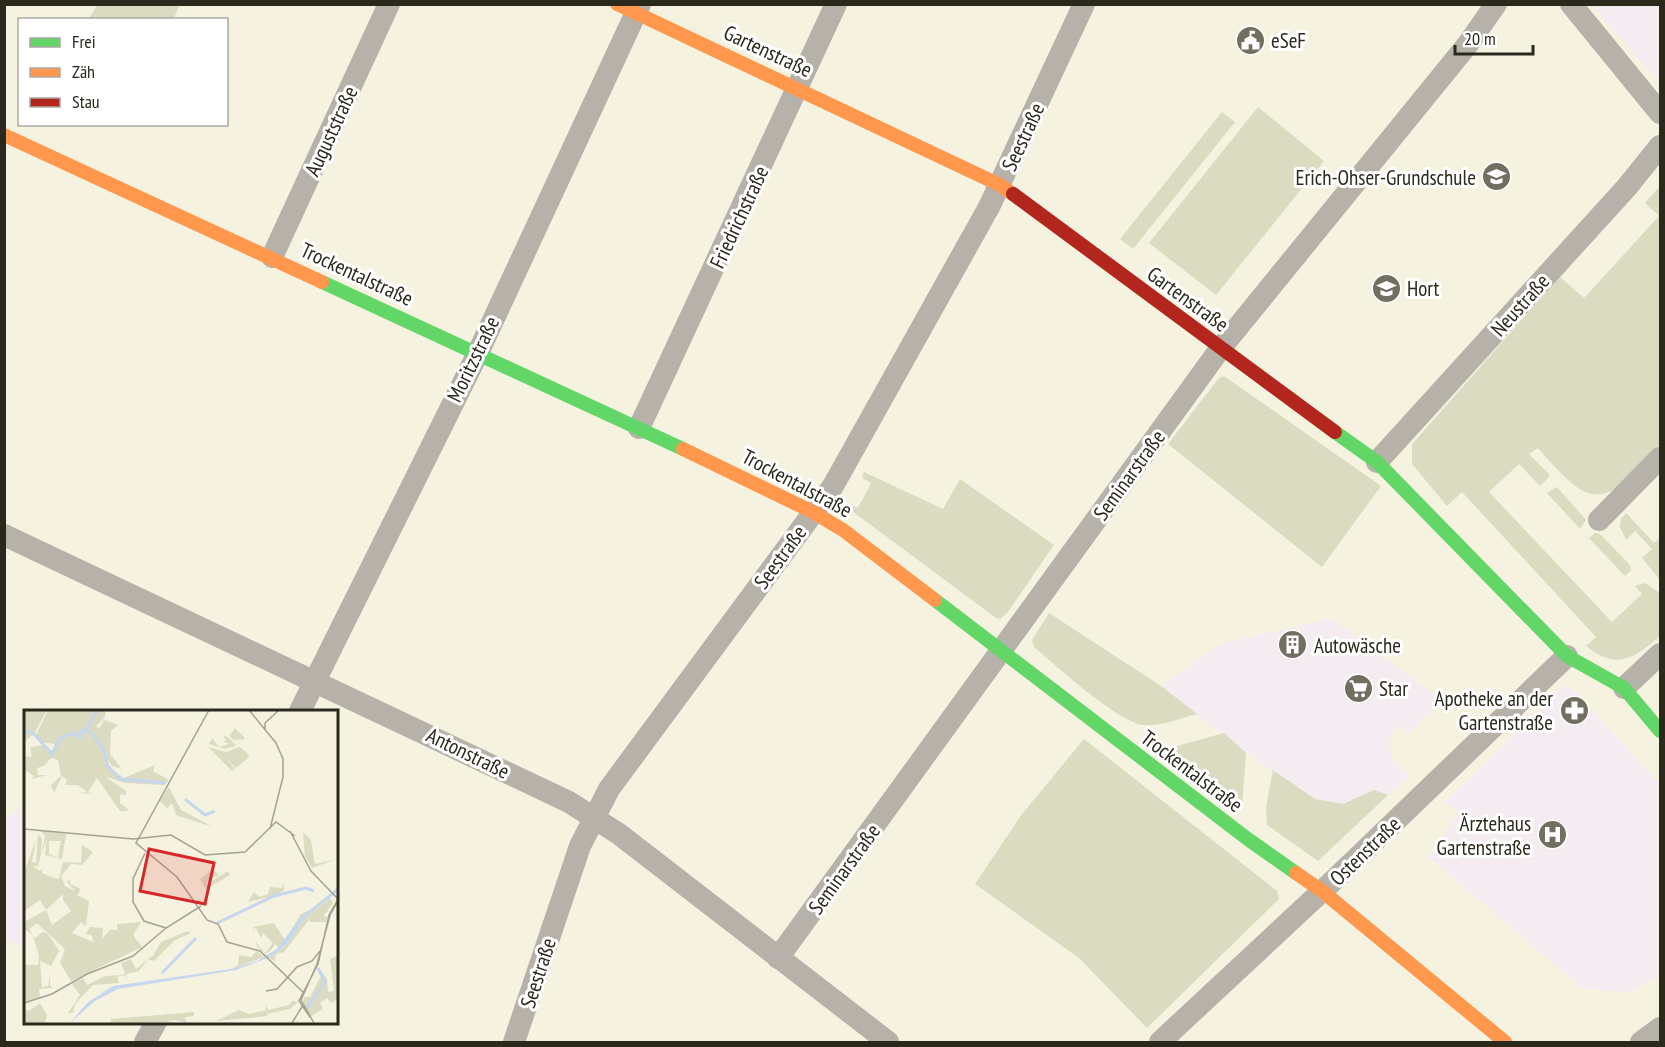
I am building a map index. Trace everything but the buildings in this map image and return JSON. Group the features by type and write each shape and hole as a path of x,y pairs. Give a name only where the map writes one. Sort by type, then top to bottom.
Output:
{"main road":[{"name":"Gartenstraße","path":"631,7 1000,185 1220,349 1377,462 1568,656 1624,688 1660,731"},
{"name":"Trockentalstraße","path":"4,135 639,428 813,512 843,530 1249,840 1322,891 1505,1042"}],"street":[{"name":"Auguststraße","path":"272,257 389,4"},
{"name":"Friedrichstraße","path":"639,428 799,88 836,4"},
{"name":"Seestraße","path":"514,1042 580,846 594,816 609,789 833,486 1000,185 1084,4"},
{"name":"Seminarstraße","path":"778,958 1220,349 1468,44 1496,4"},
{"path":"1571,4 1660,113"},
{"name":"Moritzstraße","path":"300,710 477,355 631,7"},
{"name":"Neustraße","path":"1377,462 1628,187 1660,147"},
{"path":"1599,520 1660,458"},
{"name":"Antonstraße","path":"4,536 569,801 594,816 888,1042"},
{"path":"1624,688 1660,654"},
{"name":"Ostenstraße","path":"1160,1042 1568,656"},
{"path":"145,1042 155,1023"},
{"path":"1641,1042 1660,1028"}],"shaded area":[{"path":"1591,5 1660,5 1660,83"},
{"path":"1330,618 1441,699 1409,734 1395,725 1389,743 1394,761 1410,776 1388,795 1374,790 1343,804 1315,799 1246,753 1161,686 1220,644"},
{"name":"Ärztehaus Gartenstraße","path":"1570,686 1660,784 1660,976 1629,993 1582,988 1428,857 1459,813 1445,802 1563,687"},
{"path":"24,803 24,948 4,938 5,821"}],"green space":[{"path":"97,4 180,5 174,18 90,18"},
{"path":"1258,107 1324,161 1216,295 1149,243"},
{"path":"1222,112 1235,122 1133,249 1120,239"},
{"path":"1660,186 1660,448 1624,482 1611,491 1599,494 1586,492 1573,484 1538,448 1529,454 1549,474 1540,486 1519,464 1489,492 1612,622 1642,594 1635,586 1645,583 1660,593 1660,636 1633,655 1616,660 1597,654 1586,646 1596,637 1462,492 1447,506 1412,464 1412,444 1560,277 1584,298 1659,216 1645,203"},
{"path":"1224,376 1381,486 1322,567 1168,444 1219,378"},
{"path":"864,472 943,509 960,479 1054,545 1008,612 1000,619 996,618 848,508 847,503 858,508 871,483 862,478"},
{"path":"1557,487 1586,520 1580,529 1547,493"},
{"path":"1626,513 1654,543 1660,537 1660,580 1642,558 1652,549 1635,531 1626,540 1620,527 1621,519"},
{"path":"1595,533 1600,534 1630,565 1631,570 1625,576 1589,538"},
{"path":"1049,613 1161,686 1197,714 1163,723 1143,725 1118,714 1103,704 1034,647 1032,640"},
{"path":"1224,733 1246,753 1242,807 1166,749"},
{"path":"1084,739 1277,891 1279,899 1147,1028 1079,958 975,884 1022,814"},
{"path":"1273,770 1315,799 1343,804 1374,790 1388,795 1318,861 1267,825 1266,807"}],"traffic: fast":[{"path":"322,282 683,449"},
{"path":"1335,432 1377,462 1567,656 1624,688 1660,731"},
{"path":"935,600 1249,840 1296,873"}],"traffic: slow":[{"path":"617,4 1000,185 1013,194"},
{"path":"4,135 322,282"},
{"path":"683,449 813,512 843,530 935,600"},
{"path":"1296,873 1322,891 1505,1042"}],"traffic: jam":[{"path":"1013,194 1335,432"}],"place":[{"name":"eSeF","path":"1250,40"},
{"name":"Erich-Ohser-Grundschule","path":"1497,177"},
{"name":"Hort","path":"1386,288"},
{"name":"Autowäsche","path":"1293,645"},
{"name":"Star","path":"1358,688"},
{"name":"Apotheke an der Gartenstraße","path":"1574,710"},
{"name":"Ärztehaus Gartenstraße","path":"1552,835"}]}
